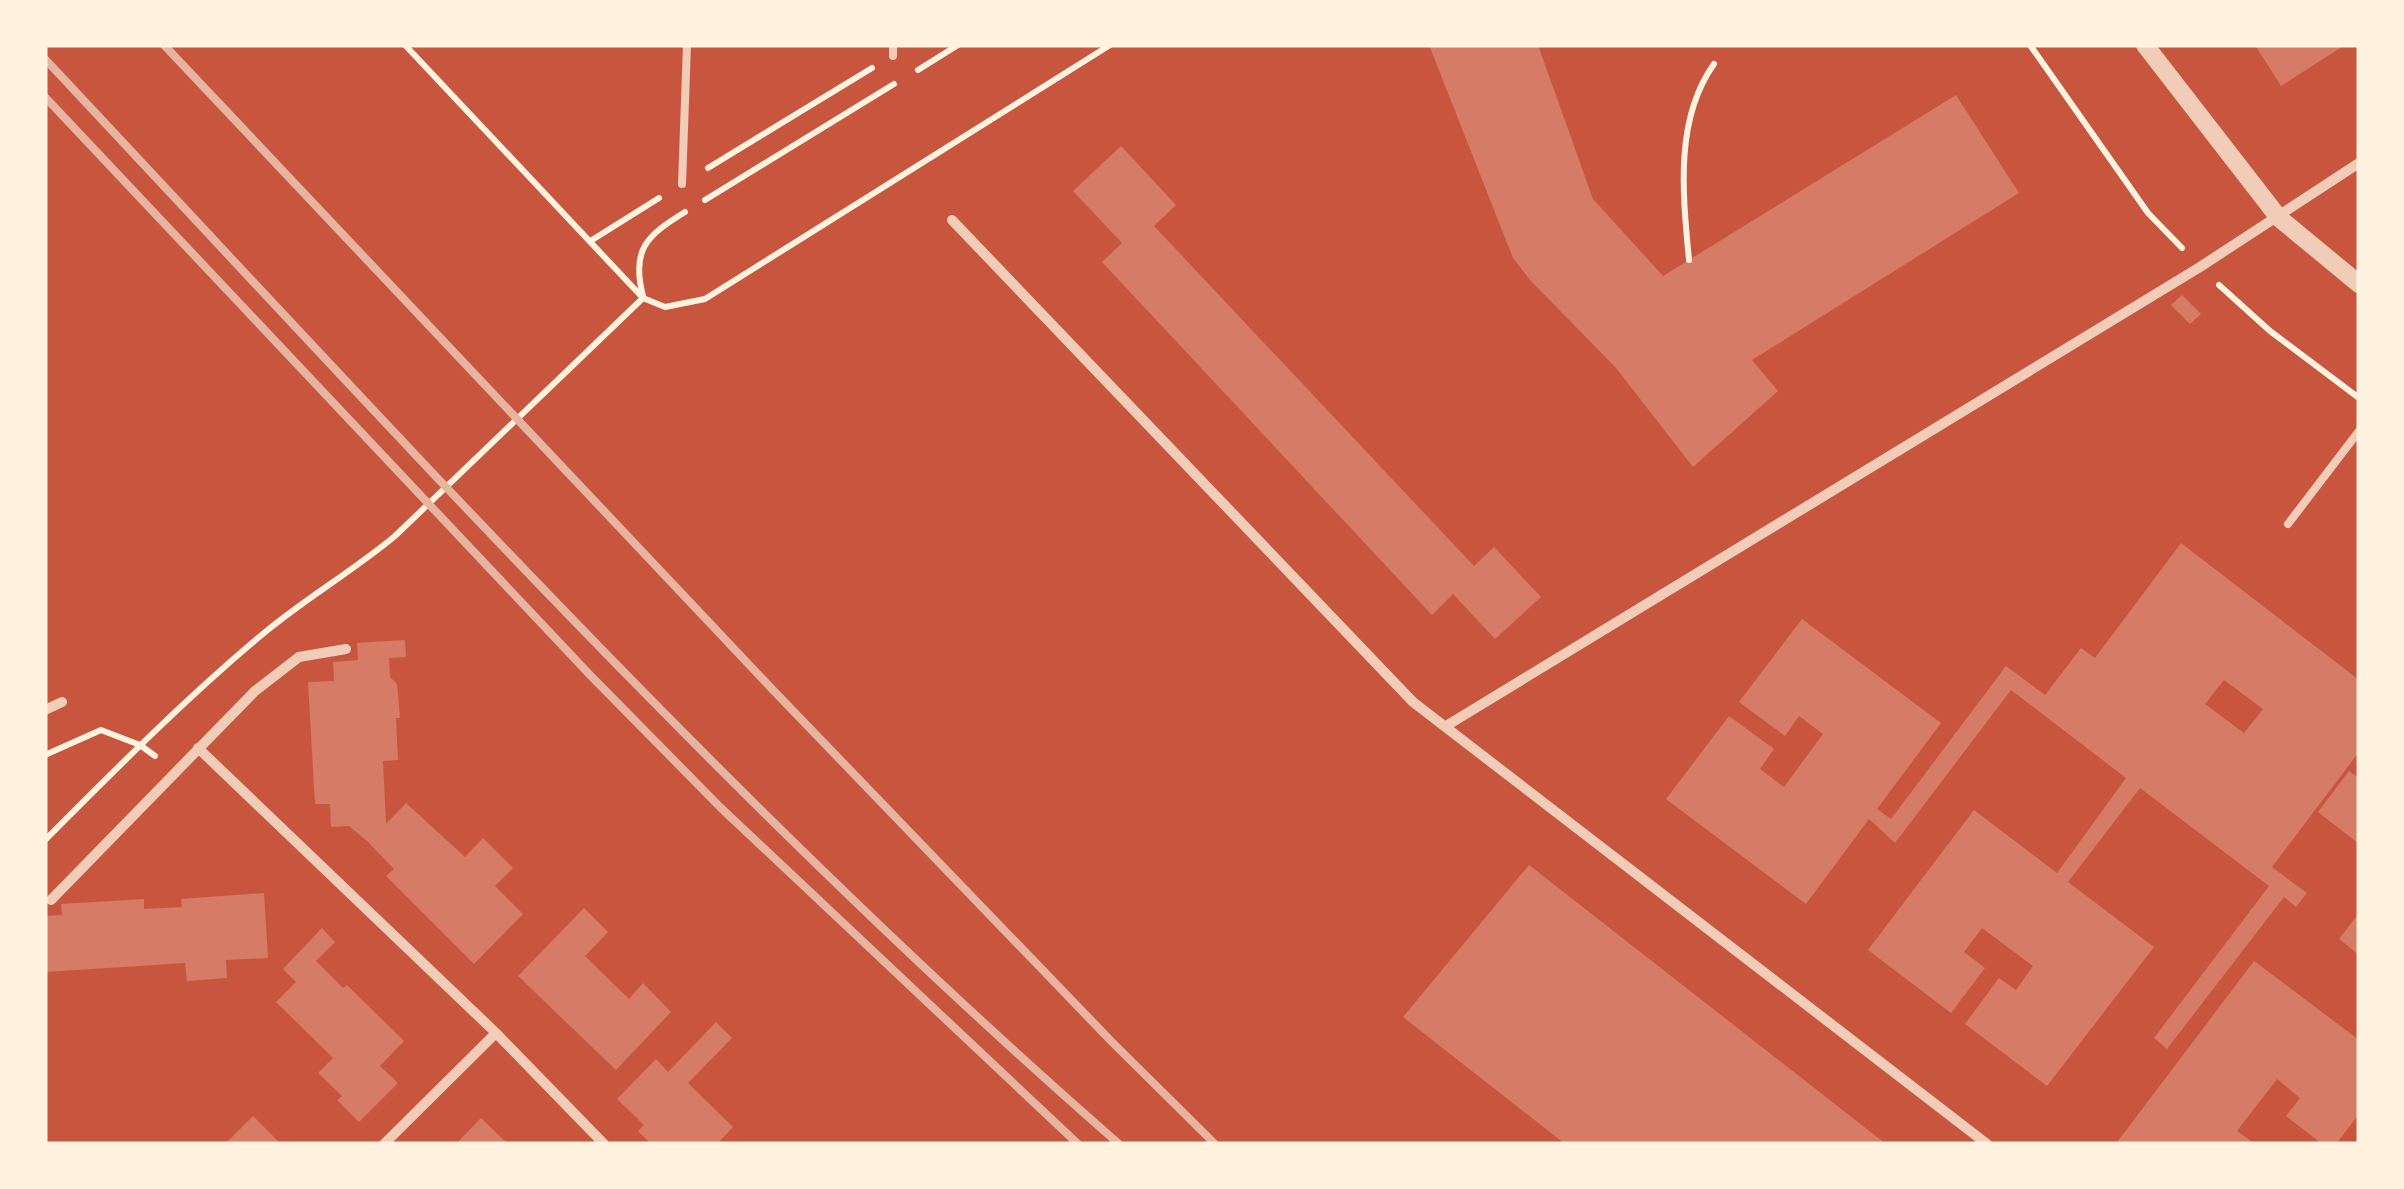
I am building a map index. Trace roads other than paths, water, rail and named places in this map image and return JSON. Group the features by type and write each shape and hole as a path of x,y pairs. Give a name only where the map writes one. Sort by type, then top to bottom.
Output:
{"street":[{"path":"2145,45 2279,218 2359,284"},
{"path":"1446,726 2200,267 2359,163"},
{"path":"952,220 1413,702 1987,1144"},
{"path":"51,900 255,691 299,657 346,650"},
{"path":"45,710 62,702"},
{"path":"198,748 496,1033 604,1144"},
{"path":"384,1144 496,1033"}],"lane":[{"path":"682,184 688,45"},
{"path":"893,56 894,45"},
{"path":"2288,524 2359,431"}],"railway":[{"path":"164,45 773,690 1215,1144"},
{"path":"45,59 436,477 702,751 838,885 1119,1144"},
{"path":"45,97 590,675 721,808 1078,1144"}]}
